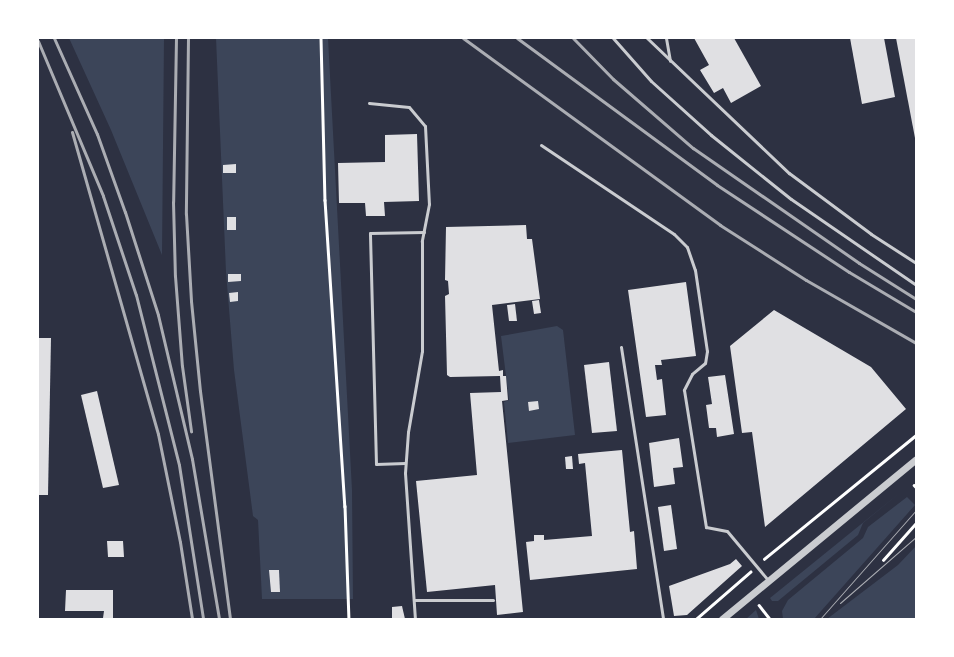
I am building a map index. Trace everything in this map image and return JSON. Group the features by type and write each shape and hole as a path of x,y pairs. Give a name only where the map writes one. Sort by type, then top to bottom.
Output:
{"street":[{"path":"722,619 769,582 916,459"}],"lane":[{"path":"612,38 651,81 711,135 791,199 916,285"},
{"path":"647,38 789,172 871,234 916,263"},
{"path":"666,38 670,60"},
{"path":"369,103 408,107 425,126 429,204 424,232 422,351 408,432 405,463 416,619"},
{"path":"541,145 674,234 687,247 695,270 706,351 705,363 692,374 684,390 706,527 727,531 769,582"},
{"path":"405,463 376,464 370,233 424,232"},
{"path":"621,347 663,619"},
{"path":"414,600 493,600"}],"path":[{"path":"321,38 325,200 345,506 349,619"},
{"path":"696,619 756,566 916,434"},
{"path":"883,560 916,523"},
{"path":"751,596 769,618"}],"shaded area":[{"path":"69,38 164,38 162,255 111,130"},
{"path":"216,38 328,38 352,490 353,599 262,599 258,520 253,516 234,370 226,272"},
{"path":"557,326 563,330 575,435 508,443 504,402 509,400 501,336"},
{"path":"902,491 863,523 858,535 778,601 772,601 770,598"},
{"path":"907,497 915,505 814,619 783,619 782,611 788,600 863,538 868,527"},
{"path":"916,546 916,619 827,619 898,565"},
{"path":"756,610 759,619 746,619"}],"building":[{"path":"694,38 734,38 761,86 731,103 723,88 714,93 700,70 709,65"},
{"path":"850,38 884,38 895,97 862,104"},
{"path":"896,38 916,38 916,138 915,138"},
{"path":"417,134 419,201 384,202 385,216 366,216 365,203 339,203 338,163 385,162 385,135"},
{"path":"236,164 236,173 223,173 223,165"},
{"path":"227,217 236,217 236,230 227,230"},
{"path":"526,225 527,239 532,239 540,299 492,305 499,371 503,370 503,376 506,376 508,400 502,401 523,612 497,615 495,585 427,592 416,481 477,475 470,393 501,392 500,376 450,377 447,375 445,296 449,294 448,281 445,280 446,227"},
{"path":"228,274 241,274 241,281 228,282"},
{"path":"686,282 696,356 661,360 662,365 655,365 657,380 662,379 666,415 646,417 628,290"},
{"path":"238,292 238,301 230,302 229,293"},
{"path":"539,300 541,313 534,314 532,301"},
{"path":"515,304 517,321 509,321 507,305"},
{"path":"774,310 871,367 906,409 765,527 752,432 742,433 730,346"},
{"path":"38,338 51,338 48,495 38,495"},
{"path":"609,362 617,431 592,433 584,365"},
{"path":"725,375 734,434 717,437 716,428 709,428 706,405 712,404 708,377"},
{"path":"97,391 119,485 103,488 81,395"},
{"path":"538,401 539,409 529,411 528,402"},
{"path":"679,438 683,467 673,468 675,484 654,487 649,443"},
{"path":"622,450 630,532 634,531 637,569 530,580 526,542 534,541 534,535 544,535 544,540 592,536 585,463 579,464 578,454"},
{"path":"572,456 573,469 566,469 565,457"},
{"path":"671,505 677,549 664,551 658,507"},
{"path":"107,541 123,541 124,557 108,557"},
{"path":"736,559 742,566 687,615 674,616 669,586 730,564"},
{"path":"269,570 279,570 280,592 271,592"},
{"path":"66,590 113,590 113,618 103,618 104,611 65,611"},
{"path":"402,606 405,619 392,619 392,607"}],"tram line":[{"path":"820,619 916,510"},
{"path":"840,603 916,537"}],"railway":[{"path":"54,38 97,134 125,212 158,315 192,459 219,619"},
{"path":"176,38 173,202 175,276 182,366 191,431"},
{"path":"188,38 186,214 191,301 200,391 230,619"},
{"path":"463,38 720,225 806,280 916,343"},
{"path":"517,38 717,185 849,272 916,312"},
{"path":"573,38 613,79 693,148 859,263 916,299"},
{"path":"38,41 103,196 136,295 179,465 203,619"},
{"path":"72,132 158,434 180,542 192,619"}]}
